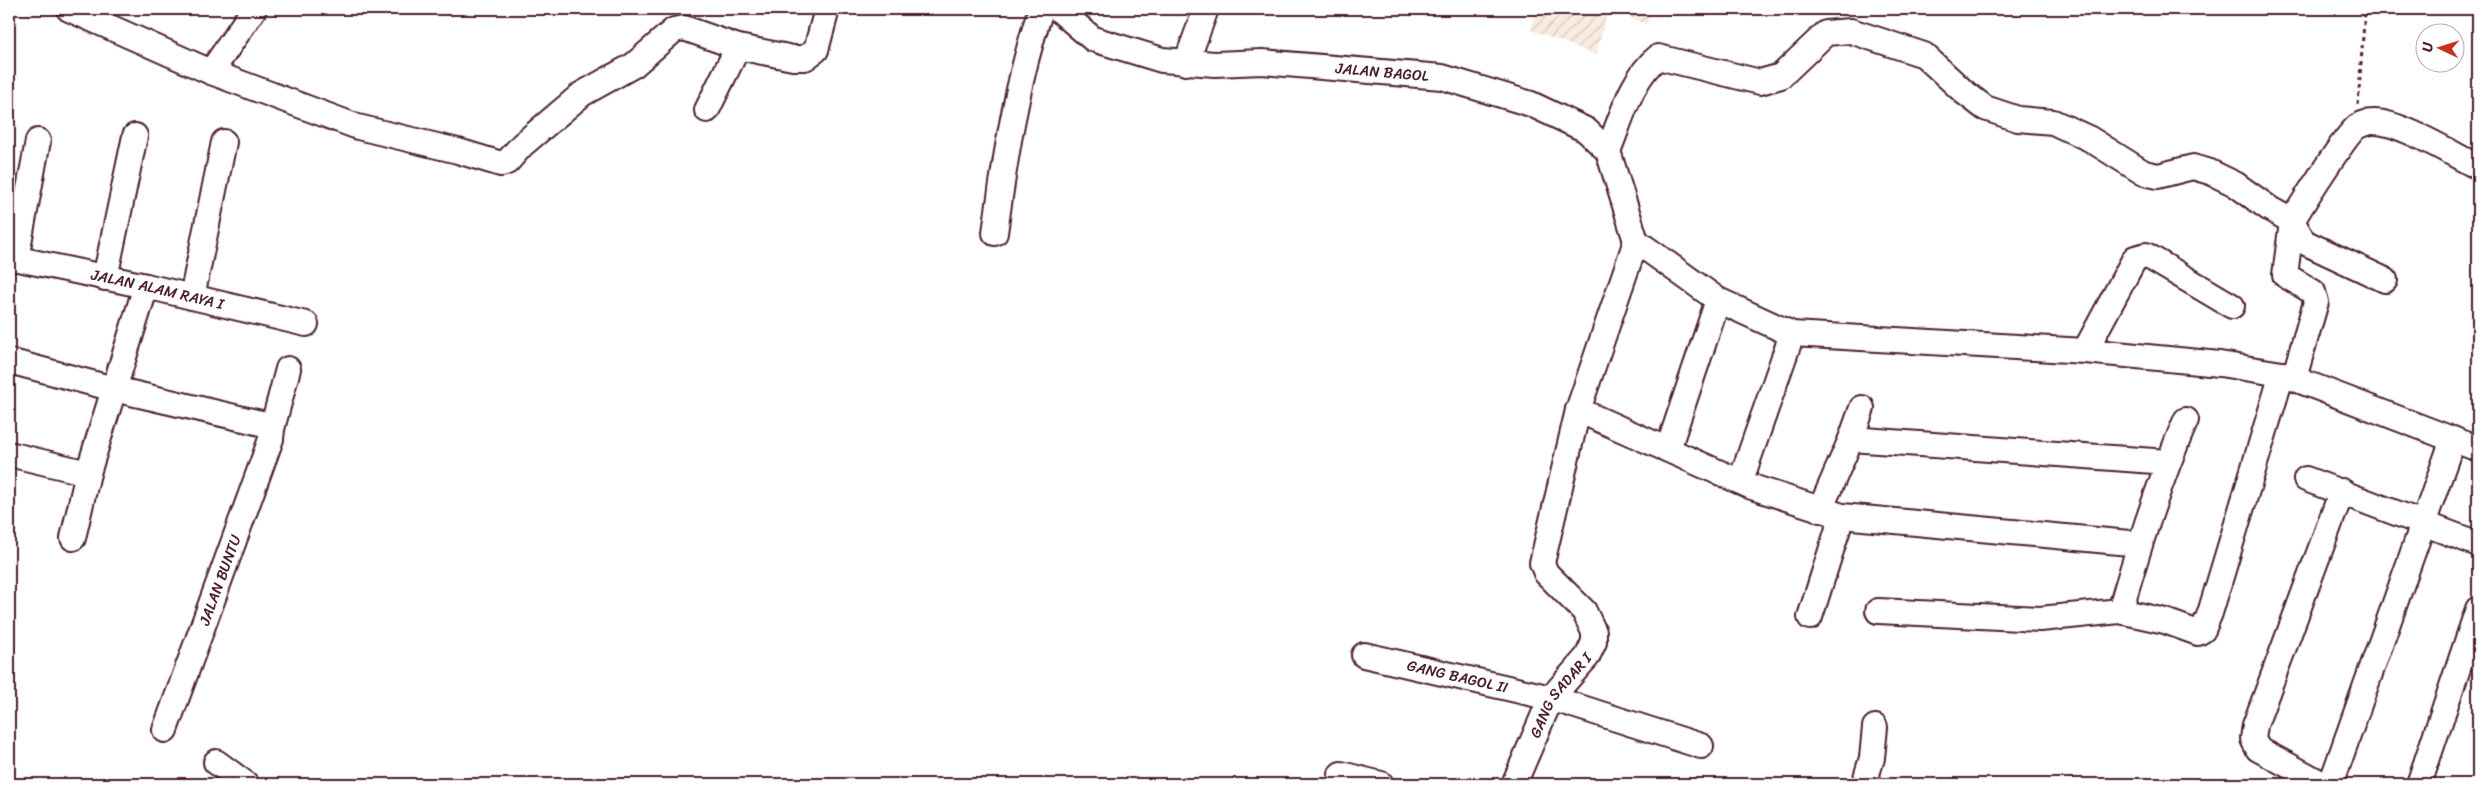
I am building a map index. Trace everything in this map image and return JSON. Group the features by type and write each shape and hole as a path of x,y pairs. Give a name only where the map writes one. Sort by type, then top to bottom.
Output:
{"street":[{"path":"68,9 211,72 358,127 458,151 501,164 507,162 522,145 582,94 634,65 674,30 684,28 695,31 738,48 793,58 808,58 814,54 818,45 827,9"},
{"path":"211,72 254,9"},
{"path":"995,233 1018,97 1032,37 1041,9"},
{"name":"JALAN BAGOL","path":"1058,9 1093,39 1153,57 1186,63 1262,62 1442,77 1531,104 1586,130 1608,151 1636,241"},
{"path":"1186,63 1206,9"},
{"path":"1608,151 1638,80 1649,64 1658,57 1760,82 1781,76 1826,33 1851,31 1924,56 1985,108 2018,119 2053,122 2090,139 2144,173 2158,176 2192,167 2210,172 2235,184 2270,209 2292,221 2304,242 2385,280"},
{"path":"707,110 738,48"},
{"path":"1878,611 2040,619 2120,611 2165,622 2192,633 2198,633 2202,630 2210,613 2288,376 2316,302 2313,292 2285,275 2292,221 2356,126 2371,122 2398,127 2478,167"},
{"path":"105,278 135,136"},
{"path":"12,258 38,141"},
{"path":"192,297 224,142"},
{"path":"2140,544 1831,513 1752,487 1741,480 1578,410 1636,241 1718,300 1792,334 2085,351 2220,364 2288,376 2478,449"},
{"path":"2085,351 2135,258 2141,255 2146,255 2232,306"},
{"name":"JALAN ALAM RAYA I","path":"12,258 146,286 306,324"},
{"path":"73,538 88,473 146,286"},
{"path":"1668,449 1718,300"},
{"path":"1741,480 1792,334"},
{"path":"9,361 114,389 265,424 272,429"},
{"name":"JALAN BUNTU","path":"165,730 271,439 288,370"},
{"path":"1810,617 1831,513 1851,439 1862,408"},
{"name":"GANG SADAR I","path":"1514,784 1551,698 1587,657 1594,642 1594,632 1584,611 1546,573 1544,555 1578,410"},
{"path":"2120,611 2140,544 2168,462 2186,420"},
{"path":"1851,439 2168,462"},
{"path":"2331,784 2452,439"},
{"path":"9,454 88,473"},
{"path":"2306,479 2342,491 2422,524 2478,544"},
{"path":"2323,784 2258,749 2253,739 2255,725 2342,491"},
{"path":"2419,784 2478,609"},
{"name":"GANG BAGOL II","path":"1364,655 1551,698 1701,746"},
{"path":"1864,784 1872,758 1875,727"},
{"path":"216,762 246,784"},
{"path":"1342,774 1381,784"}],"path":[{"path":"2356,126 2365,9"}],"shaded area":[{"path":"1536,9 1608,9 1596,55 1531,30"},
{"path":"1608,9 1651,9 1647,24"}]}
